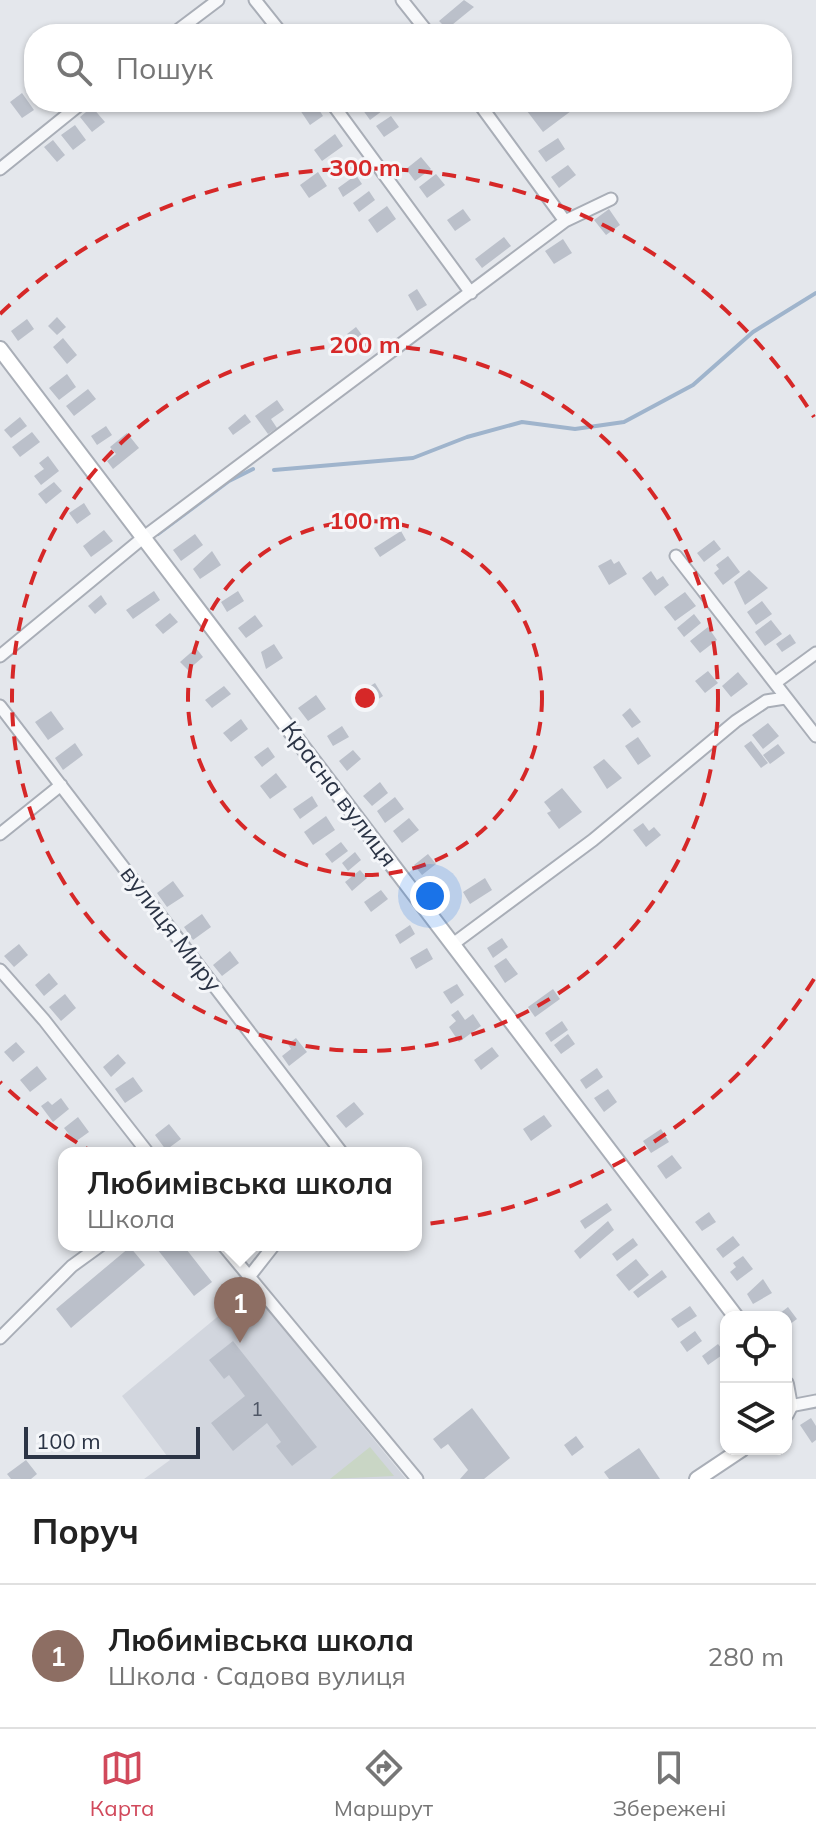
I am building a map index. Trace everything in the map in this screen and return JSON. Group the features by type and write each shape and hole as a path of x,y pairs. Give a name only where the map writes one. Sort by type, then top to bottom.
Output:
{"street":[{"path":"186,24 218,0"},
{"path":"255,0 274,24"},
{"path":"402,0 421,24"},
{"path":"0,169 71,112"},
{"path":"338,112 471,293"},
{"path":"485,112 565,221"},
{"path":"0,656 144,537 565,221 611,199"},
{"name":"Красна вулиця","path":"0,349 731,1311"},
{"path":"676,556 816,736"},
{"path":"775,683 816,653"},
{"path":"453,944 593,840 736,721 766,701 785,698"},
{"name":"вулиця Миру","path":"0,706 337,1147"},
{"path":"0,834 61,785"},
{"path":"0,970 44,1020 143,1147"},
{"path":"0,1338 72,1266 93,1251"},
{"path":"228,1251 417,1479"},
{"path":"249,1277 269,1251"},
{"path":"792,1409 816,1401"},
{"path":"701,1478 734,1455"}],"shaded area":[{"path":"251,1289 406,1479 144,1479 170,1460 122,1396"}],"green space":[{"path":"370,1447 394,1476 330,1479"}],"building":[{"path":"464,0 474,7 453,24 439,21"},
{"path":"22,93 24,112 31,112 22,118 10,102"},
{"path":"86,112 96,112 105,122 92,132 80,117"},
{"path":"301,112 320,112 323,116 310,125"},
{"path":"364,112 381,112 370,120"},
{"path":"528,112 570,112 543,132"},
{"path":"391,116 399,127 384,137 376,126"},
{"path":"75,125 86,140 73,150 61,135"},
{"path":"335,134 343,146 322,161 314,150"},
{"path":"558,138 565,149 546,162 538,151"},
{"path":"53,140 65,155 57,162 44,147"},
{"path":"421,157 431,169 415,181 406,169"},
{"path":"568,165 576,175 559,188 551,177"},
{"path":"318,172 327,186 309,198 300,185"},
{"path":"436,174 445,185 427,198 419,187"},
{"path":"356,175 362,184 343,197 338,188"},
{"path":"369,191 375,200 359,212 353,203"},
{"path":"387,206 396,219 377,233 368,220"},
{"path":"463,209 471,220 455,231 447,220"},
{"path":"609,209 620,225 606,235 594,220"},
{"path":"504,237 511,246 482,268 475,259"},
{"path":"563,239 572,253 554,264 545,251"},
{"path":"417,289 427,305 417,311 408,295"},
{"path":"57,317 66,327 57,335 48,326"},
{"path":"27,319 34,329 18,341 11,331"},
{"path":"356,327 368,343 359,350 347,334"},
{"path":"63,338 77,355 67,364 53,347"},
{"path":"67,374 76,387 59,400 49,388"},
{"path":"88,389 96,399 74,416 66,406"},
{"path":"277,400 284,410 271,419 277,428 268,434 255,416"},
{"path":"245,414 251,422 233,435 228,428"},
{"path":"20,417 27,426 11,438 4,430"},
{"path":"106,426 112,435 97,445 91,436"},
{"path":"32,432 40,442 20,457 12,447"},
{"path":"127,433 139,448 113,469 107,461 116,454 110,447"},
{"path":"48,456 59,471 41,485 34,476 44,469 39,463"},
{"path":"54,482 62,491 46,504 38,494"},
{"path":"84,503 91,514 77,524 69,513"},
{"path":"104,530 113,541 91,557 83,546"},
{"path":"401,531 406,540 380,557 374,548"},
{"path":"195,534 203,545 181,561 173,550"},
{"path":"714,540 721,549 704,562 697,553"},
{"path":"212,551 221,565 200,579 193,569"},
{"path":"728,556 740,572 723,585 714,573 719,569 716,565"},
{"path":"611,559 614,564 619,561 627,574 609,585 598,566"},
{"path":"749,570 768,588 745,605 734,582"},
{"path":"651,571 657,580 663,576 669,585 655,596 642,578"},
{"path":"154,591 160,600 133,619 126,610"},
{"path":"238,591 244,601 227,612 221,602"},
{"path":"685,592 696,606 675,621 664,607"},
{"path":"101,595 107,604 95,614 88,606"},
{"path":"762,601 772,614 756,625 747,612"},
{"path":"170,613 178,622 163,634 155,625"},
{"path":"694,614 701,623 684,637 677,628"},
{"path":"255,615 263,626 246,638 238,628"},
{"path":"771,620 782,634 765,646 755,632"},
{"path":"708,627 717,640 700,653 690,641"},
{"path":"790,634 796,643 782,652 776,644"},
{"path":"274,644 283,658 266,669 261,652"},
{"path":"196,648 203,657 188,670 180,662"},
{"path":"708,671 718,683 705,693 695,681"},
{"path":"738,672 748,684 731,697 722,686"},
{"path":"375,683 383,696 362,710 354,696"},
{"path":"224,686 231,694 212,708 205,700"},
{"path":"316,695 326,709 308,721 298,708"},
{"path":"630,708 641,722 632,728 622,715"},
{"path":"51,711 64,729 48,740 35,722"},
{"path":"241,719 248,729 231,742 223,733"},
{"path":"768,723 779,736 763,749 752,735"},
{"path":"342,726 349,737 333,746 327,736"},
{"path":"638,737 651,756 638,765 625,746"},
{"path":"751,741 768,763 761,768 744,746"},
{"path":"75,743 83,755 63,770 55,758"},
{"path":"778,744 785,753 770,764 763,755"},
{"path":"268,747 275,757 262,767 254,757"},
{"path":"353,750 361,759 347,771 339,761"},
{"path":"604,759 622,778 607,789 593,767"},
{"path":"276,773 287,787 270,799 260,786"},
{"path":"380,782 388,793 372,806 363,796"},
{"path":"562,788 582,812 559,829 547,813 551,811 544,802"},
{"path":"312,796 318,806 300,819 293,809"},
{"path":"395,797 404,809 385,823 377,811"},
{"path":"326,816 335,830 313,845 304,832"},
{"path":"409,818 419,830 402,843 393,831"},
{"path":"643,823 649,831 654,827 661,835 646,847 633,830"},
{"path":"341,842 348,851 332,863 325,854"},
{"path":"355,852 361,860 348,871 342,863"},
{"path":"428,854 436,864 422,875 414,865"},
{"path":"360,870 367,878 352,891 345,882"},
{"path":"485,878 492,890 470,904 463,892"},
{"path":"173,881 184,896 167,907 157,893"},
{"path":"381,890 388,899 371,912 364,902"},
{"path":"202,914 211,927 193,940 184,927"},
{"path":"410,925 415,934 400,944 395,935"},
{"path":"502,938 508,947 493,958 487,948"},
{"path":"19,944 28,955 14,967 4,956"},
{"path":"427,948 433,959 416,969 410,958"},
{"path":"230,951 239,963 222,976 213,965"},
{"path":"506,958 518,974 505,983 494,966"},
{"path":"49,973 58,984 44,996 35,985"},
{"path":"457,984 464,995 451,1004 443,992"},
{"path":"553,989 560,999 535,1017 528,1007"},
{"path":"65,994 76,1008 61,1021 49,1007"},
{"path":"458,1010 465,1020 473,1014 481,1026 459,1042 449,1027 456,1021 451,1015"},
{"path":"562,1021 568,1030 551,1042 545,1033"},
{"path":"568,1034 575,1044 561,1054 554,1045"},
{"path":"296,1038 307,1052 289,1066 282,1056 291,1049 288,1044"},
{"path":"16,1042 25,1052 13,1062 4,1052"},
{"path":"492,1047 499,1056 481,1070 474,1060"},
{"path":"118,1054 126,1063 111,1077 103,1067"},
{"path":"37,1066 47,1079 30,1092 20,1080"},
{"path":"597,1068 603,1077 586,1089 580,1080"},
{"path":"133,1077 143,1091 125,1103 115,1089"},
{"path":"608,1089 617,1102 604,1112 594,1098"},
{"path":"61,1098 69,1109 53,1122 41,1106 48,1101 52,1105"},
{"path":"354,1102 364,1114 346,1128 336,1116"},
{"path":"544,1115 552,1126 531,1141 523,1129"},
{"path":"78,1117 89,1132 75,1142 64,1128"},
{"path":"169,1124 181,1139 170,1147 164,1147 155,1135"},
{"path":"661,1129 669,1142 651,1153 643,1141"},
{"path":"672,1155 682,1168 666,1179 657,1166"},
{"path":"607,1203 612,1210 585,1229 580,1221"},
{"path":"709,1212 716,1222 702,1231 695,1222"},
{"path":"608,1221 614,1230 580,1259 574,1251"},
{"path":"733,1236 740,1245 723,1258 716,1249"},
{"path":"633,1238 638,1245 617,1261 612,1254"},
{"path":"125,1251 133,1251 145,1265 71,1328 56,1309"},
{"path":"159,1251 188,1251 212,1282 194,1296"},
{"path":"743,1256 753,1269 737,1281 730,1272 736,1267 733,1263"},
{"path":"636,1259 649,1275 629,1291 616,1275"},
{"path":"662,1270 667,1277 638,1298 633,1292"},
{"path":"763,1279 772,1293 753,1304 747,1294"},
{"path":"690,1306 697,1316 678,1328 671,1319"},
{"path":"695,1331 702,1341 687,1352 680,1342"},
{"path":"233,1341 317,1447 292,1466 276,1446 281,1442 267,1423 233,1451 211,1423 245,1396 229,1375 224,1379 209,1360"},
{"path":"718,1344 720,1347 720,1357 708,1365 702,1356"},
{"path":"472,1408 510,1458 484,1479 460,1479 468,1470 448,1444 441,1449 433,1439"},
{"path":"811,1418 816,1426 816,1440 812,1443 800,1425"},
{"path":"576,1436 584,1447 572,1456 564,1445"},
{"path":"639,1448 660,1479 609,1479 604,1472"},
{"path":"26,1460 37,1474 31,1479 11,1479 7,1474"}],"waterway":[{"path":"274,470 413,458 467,437 522,422 575,429 624,422 693,385 753,332 816,293"},
{"path":"158,534 229,481 253,469"}],"place":[{"name":"Любимівська школа","path":"240,1343"}]}
